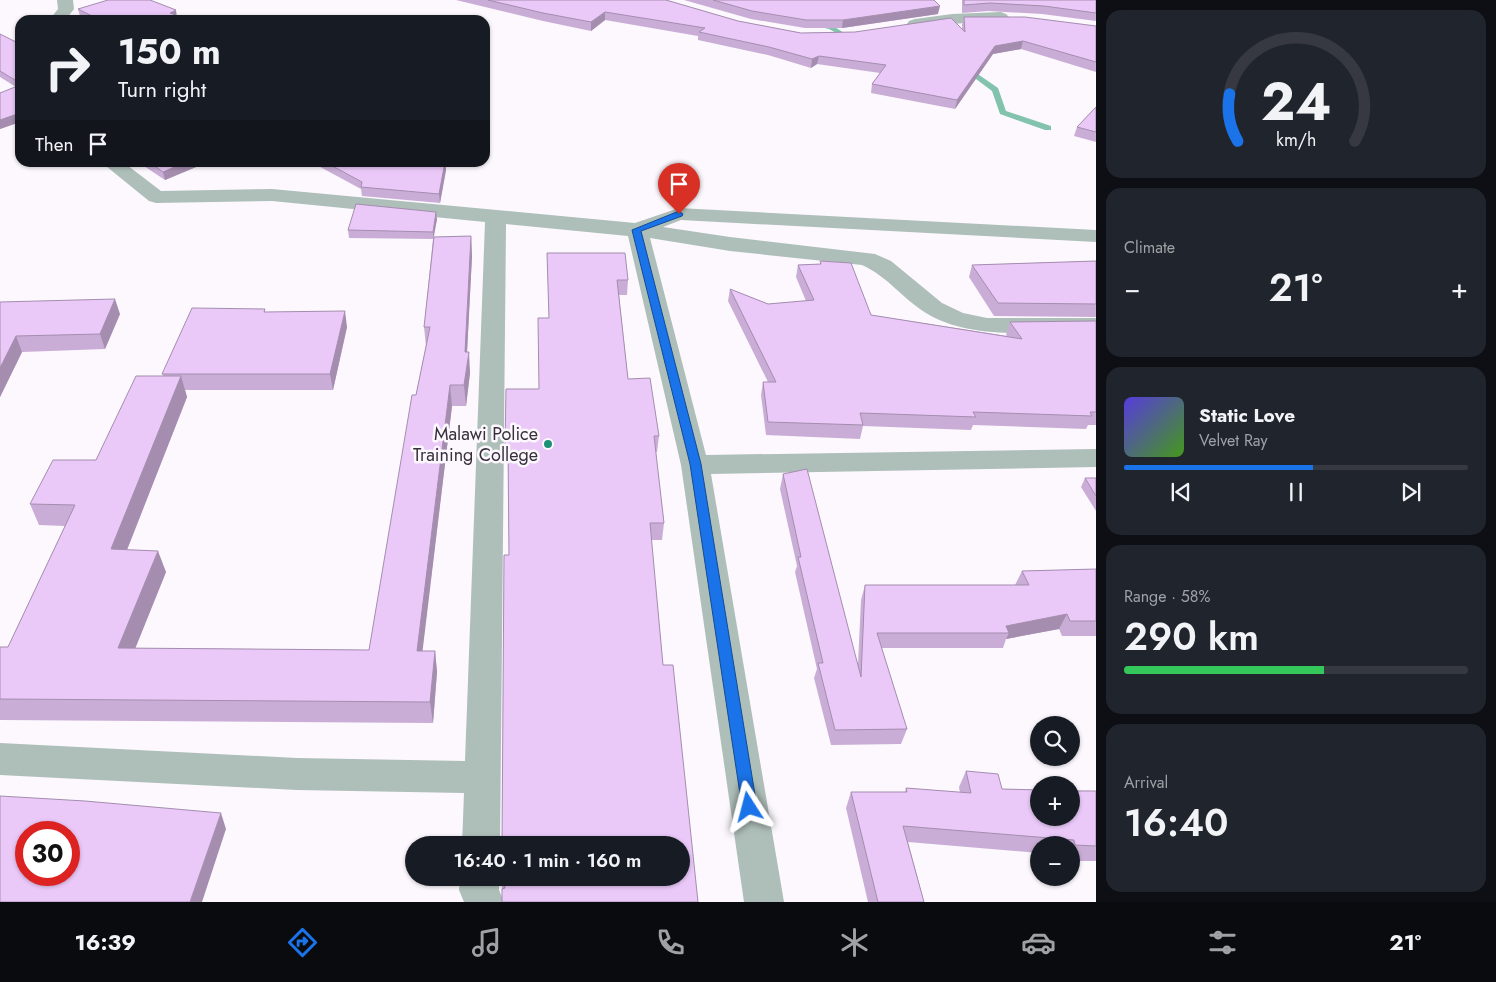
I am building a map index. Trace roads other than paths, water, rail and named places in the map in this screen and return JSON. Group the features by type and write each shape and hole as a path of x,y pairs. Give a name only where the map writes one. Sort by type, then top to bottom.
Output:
{"street":[{"path":"61,15 66,9 65,0"},
{"path":"937,6 952,19"},
{"path":"898,26 952,19 1014,18"},
{"path":"117,167 156,197 272,195 496,218 637,230 730,244 866,259 883,266 934,308 956,319 987,325 1096,325"},
{"path":"637,230 679,214 1096,236"},
{"path":"481,836 496,218"},
{"path":"637,230 695,464 764,902"},
{"path":"695,464 1096,458"},
{"path":"0,759 297,774 484,777"},
{"path":"479,886 484,902"}],"waterway":[{"path":"818,25 831,27 851,39"},
{"path":"965,70 970,71 995,90 1003,112 1048,128"}],"place":[{"name":"Malawi Police Training College","path":"548,444"}]}
